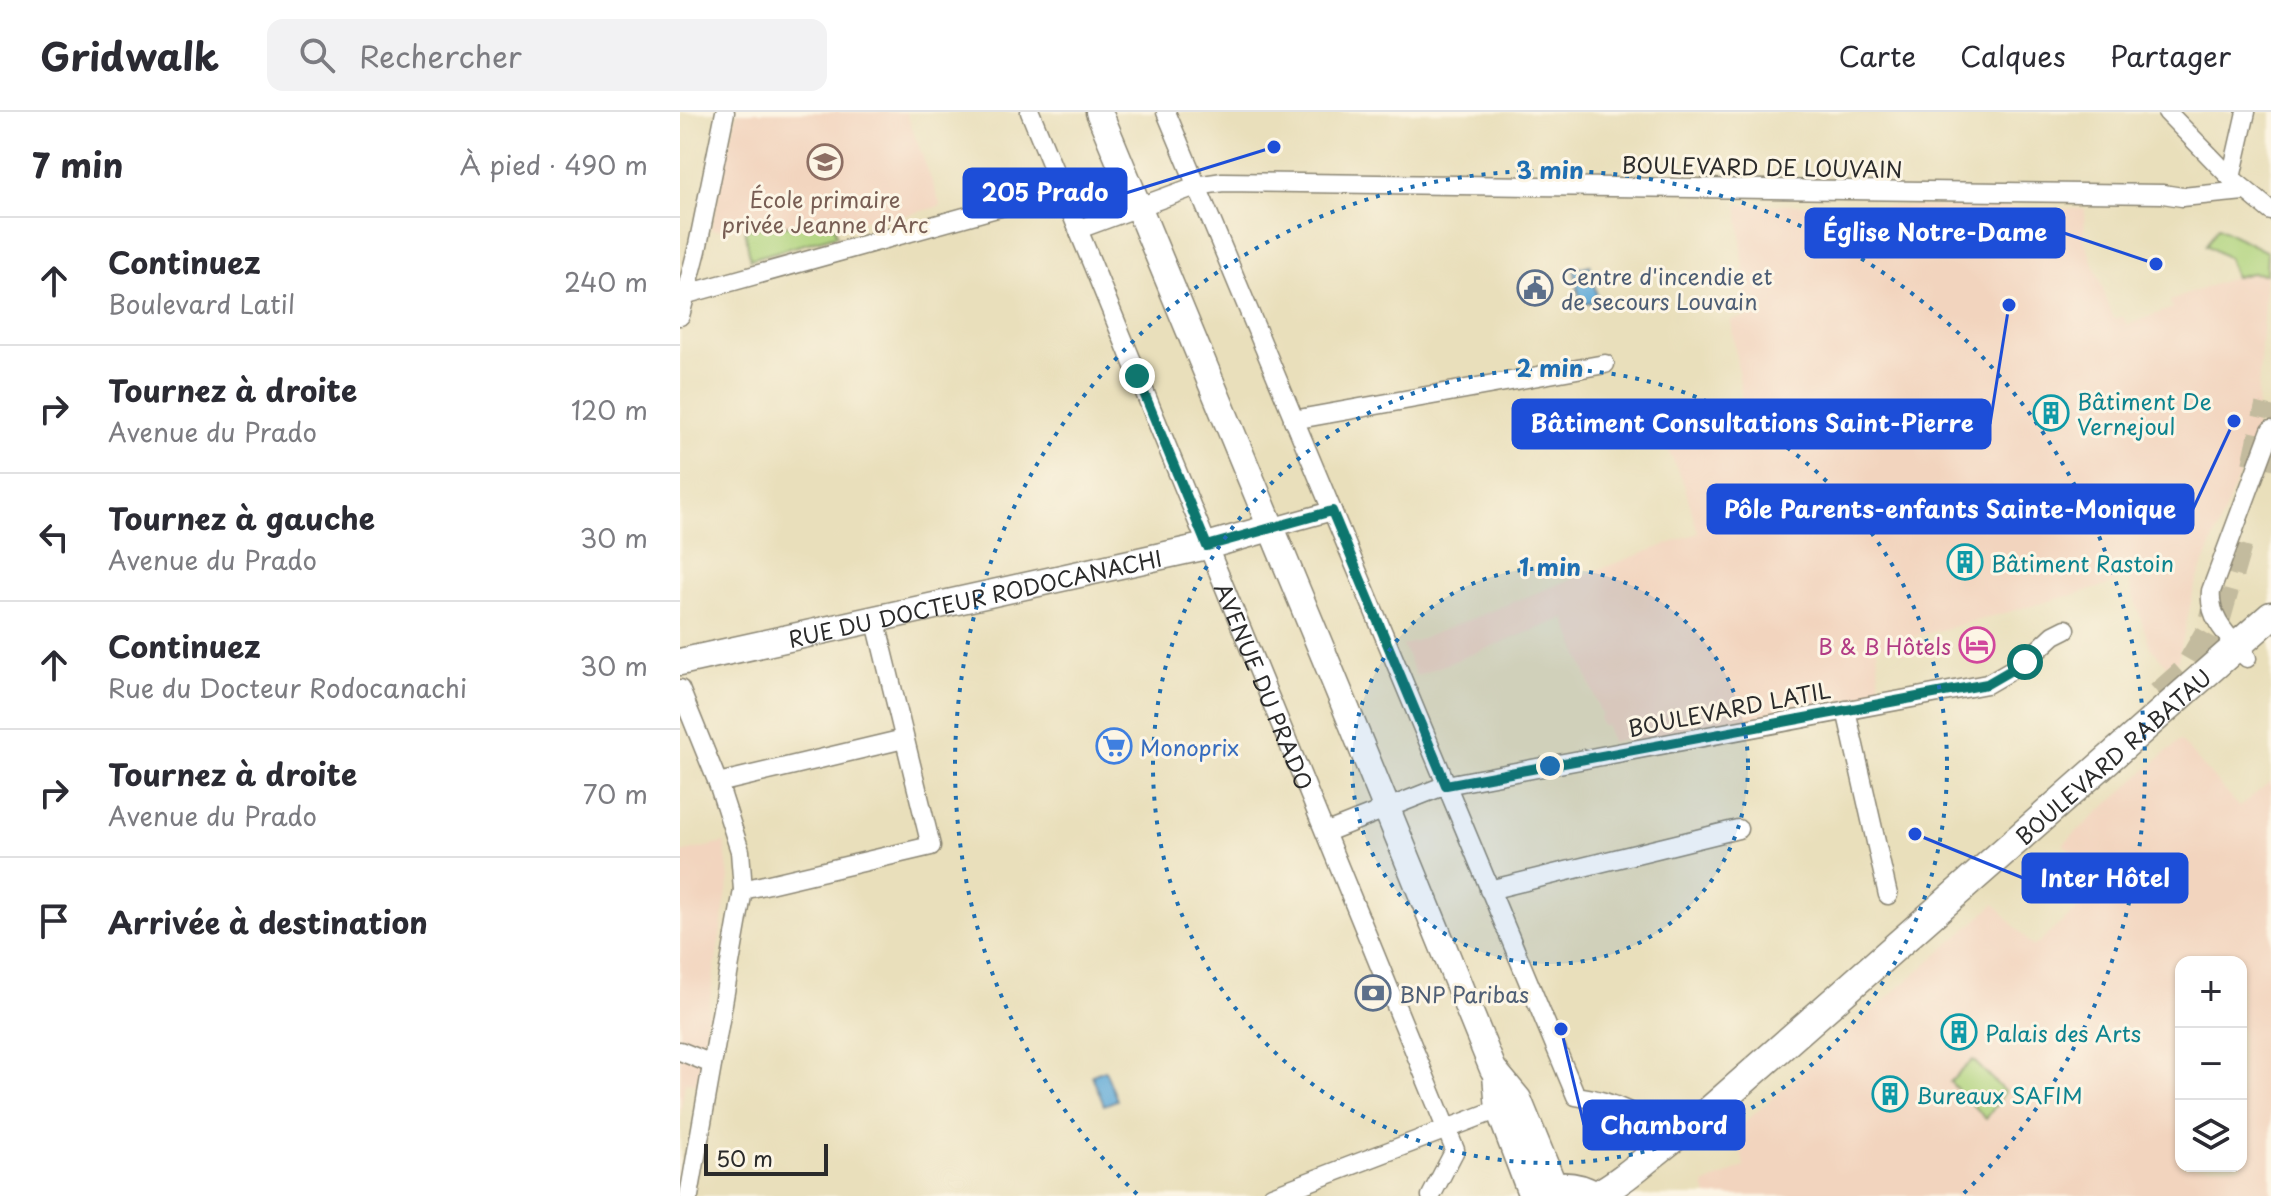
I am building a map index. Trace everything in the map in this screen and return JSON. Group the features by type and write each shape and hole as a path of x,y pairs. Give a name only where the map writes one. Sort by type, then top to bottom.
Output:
{"main road":[{"path":"1099,112 1496,1075 1499,1109 1540,1193"},
{"name":"RUE DU DOCTEUR RODOCANACHI","path":"680,662 1207,546 1270,528"},
{"name":"BOULEVARD RABATAU","path":"1595,1196 1615,1185 1668,1140 1700,1119 2242,652 2271,616"},
{"path":"1496,1075 1518,1099 1540,1193"},
{"name":"BOULEVARD RABATAU","path":"1629,1196 1678,1152 1700,1119"},
{"path":"1540,1193 1578,1188 1595,1196"}],"street":[{"path":"680,316 725,112"},
{"name":"AVENUE DU PRADO","path":"1030,112 1455,1150 1436,1181 1431,1196"},
{"path":"1166,112 1576,1096 1623,1108 1668,1140"},
{"path":"2167,112 2238,184 2271,211"},
{"path":"2238,184 2246,112"},
{"name":"BOULEVARD DE LOUVAIN","path":"1139,207 1196,186 1223,182 2163,194 2182,197 2238,184"},
{"path":"683,296 1062,190"},
{"path":"1079,229 1139,207"},
{"path":"1293,420 1605,364"},
{"path":"2242,652 2213,616 2211,591 2271,430"},
{"path":"1270,528 1332,511"},
{"path":"743,890 931,846 875,618"},
{"name":"BOULEVARD LATIL","path":"1388,807 1446,785 1987,684 2025,662 2054,635 2066,629"},
{"path":"680,689 718,783 740,851 743,890 689,1196"},
{"path":"1846,710 1888,895"},
{"path":"718,783 904,739"},
{"path":"1327,832 1388,807"},
{"path":"1489,890 1738,829"},
{"path":"680,1051 712,1064"},
{"path":"1272,1196 1499,1109"}],"shaded area":[{"name":"École primaire privée Jeanne d'Arc","path":"737,112 906,112 941,206 891,219 711,230"},
{"path":"1738,204 2085,209 2084,239 2114,319 2123,316 2127,325 2172,308 2170,301 2242,274 2266,274 2255,435 2194,589 2178,660 2169,668 2150,647 2128,580 1877,647 1880,693 1625,743 1624,739 1611,742 1606,725 1602,726 1599,717 1602,716 1565,618 1416,676 1403,646 1698,533 1684,484 1660,430 1743,407 1731,320 1748,317"},
{"path":"2180,740 2239,807 2271,781 2271,1196 1707,1196 1704,1185 1744,1167 1737,1129 1995,904 2033,947 2100,890 2104,882 2063,844"},
{"path":"724,843 729,878 697,1083 685,1082 680,1117 680,853"}],"green space":[{"path":"833,222 837,235 750,259 745,229"},
{"path":"2218,227 2267,252 2266,274 2251,273 2235,277 2228,258 2206,245"},
{"path":"1973,1060 2005,1092 1986,1119 1950,1082"}],"water":[{"path":"1590,265 1598,301 1581,305 1574,269"},
{"path":"1105,1070 1117,1100 1104,1105 1092,1075"}],"tunnel":[{"path":"2258,466 2271,406"},
{"path":"2161,697 2188,673 2210,635 2237,541"}],"place":[{"name":"205 Prado","path":"1274,147"},
{"name":"École primaire privée Jeanne d'Arc","path":"825,162"},
{"name":"Église Notre-Dame","path":"2156,264"},
{"name":"Centre d'incendie et de secours Louvain","path":"1535,288"},
{"name":"Bâtiment Consultations Saint-Pierre","path":"2009,305"},
{"name":"Bâtiment De Vernejoul","path":"2051,413"},
{"name":"Pôle Parents-enfants Sainte-Monique","path":"2234,421"},
{"name":"Bâtiment Rastoin","path":"1965,562"},
{"name":"B & B Hôtels","path":"1977,645"},
{"name":"Monoprix","path":"1114,746"},
{"name":"Inter Hôtel","path":"1915,834"},
{"name":"BNP Paribas","path":"1373,993"},
{"name":"Chambord","path":"1561,1029"},
{"name":"Palais des Arts","path":"1959,1032"},
{"name":"Bureaux SAFIM","path":"1890,1094"}],"route":[{"path":"1137,376 1207,546 1332,511 1446,785 1987,684 2025,662"}]}
